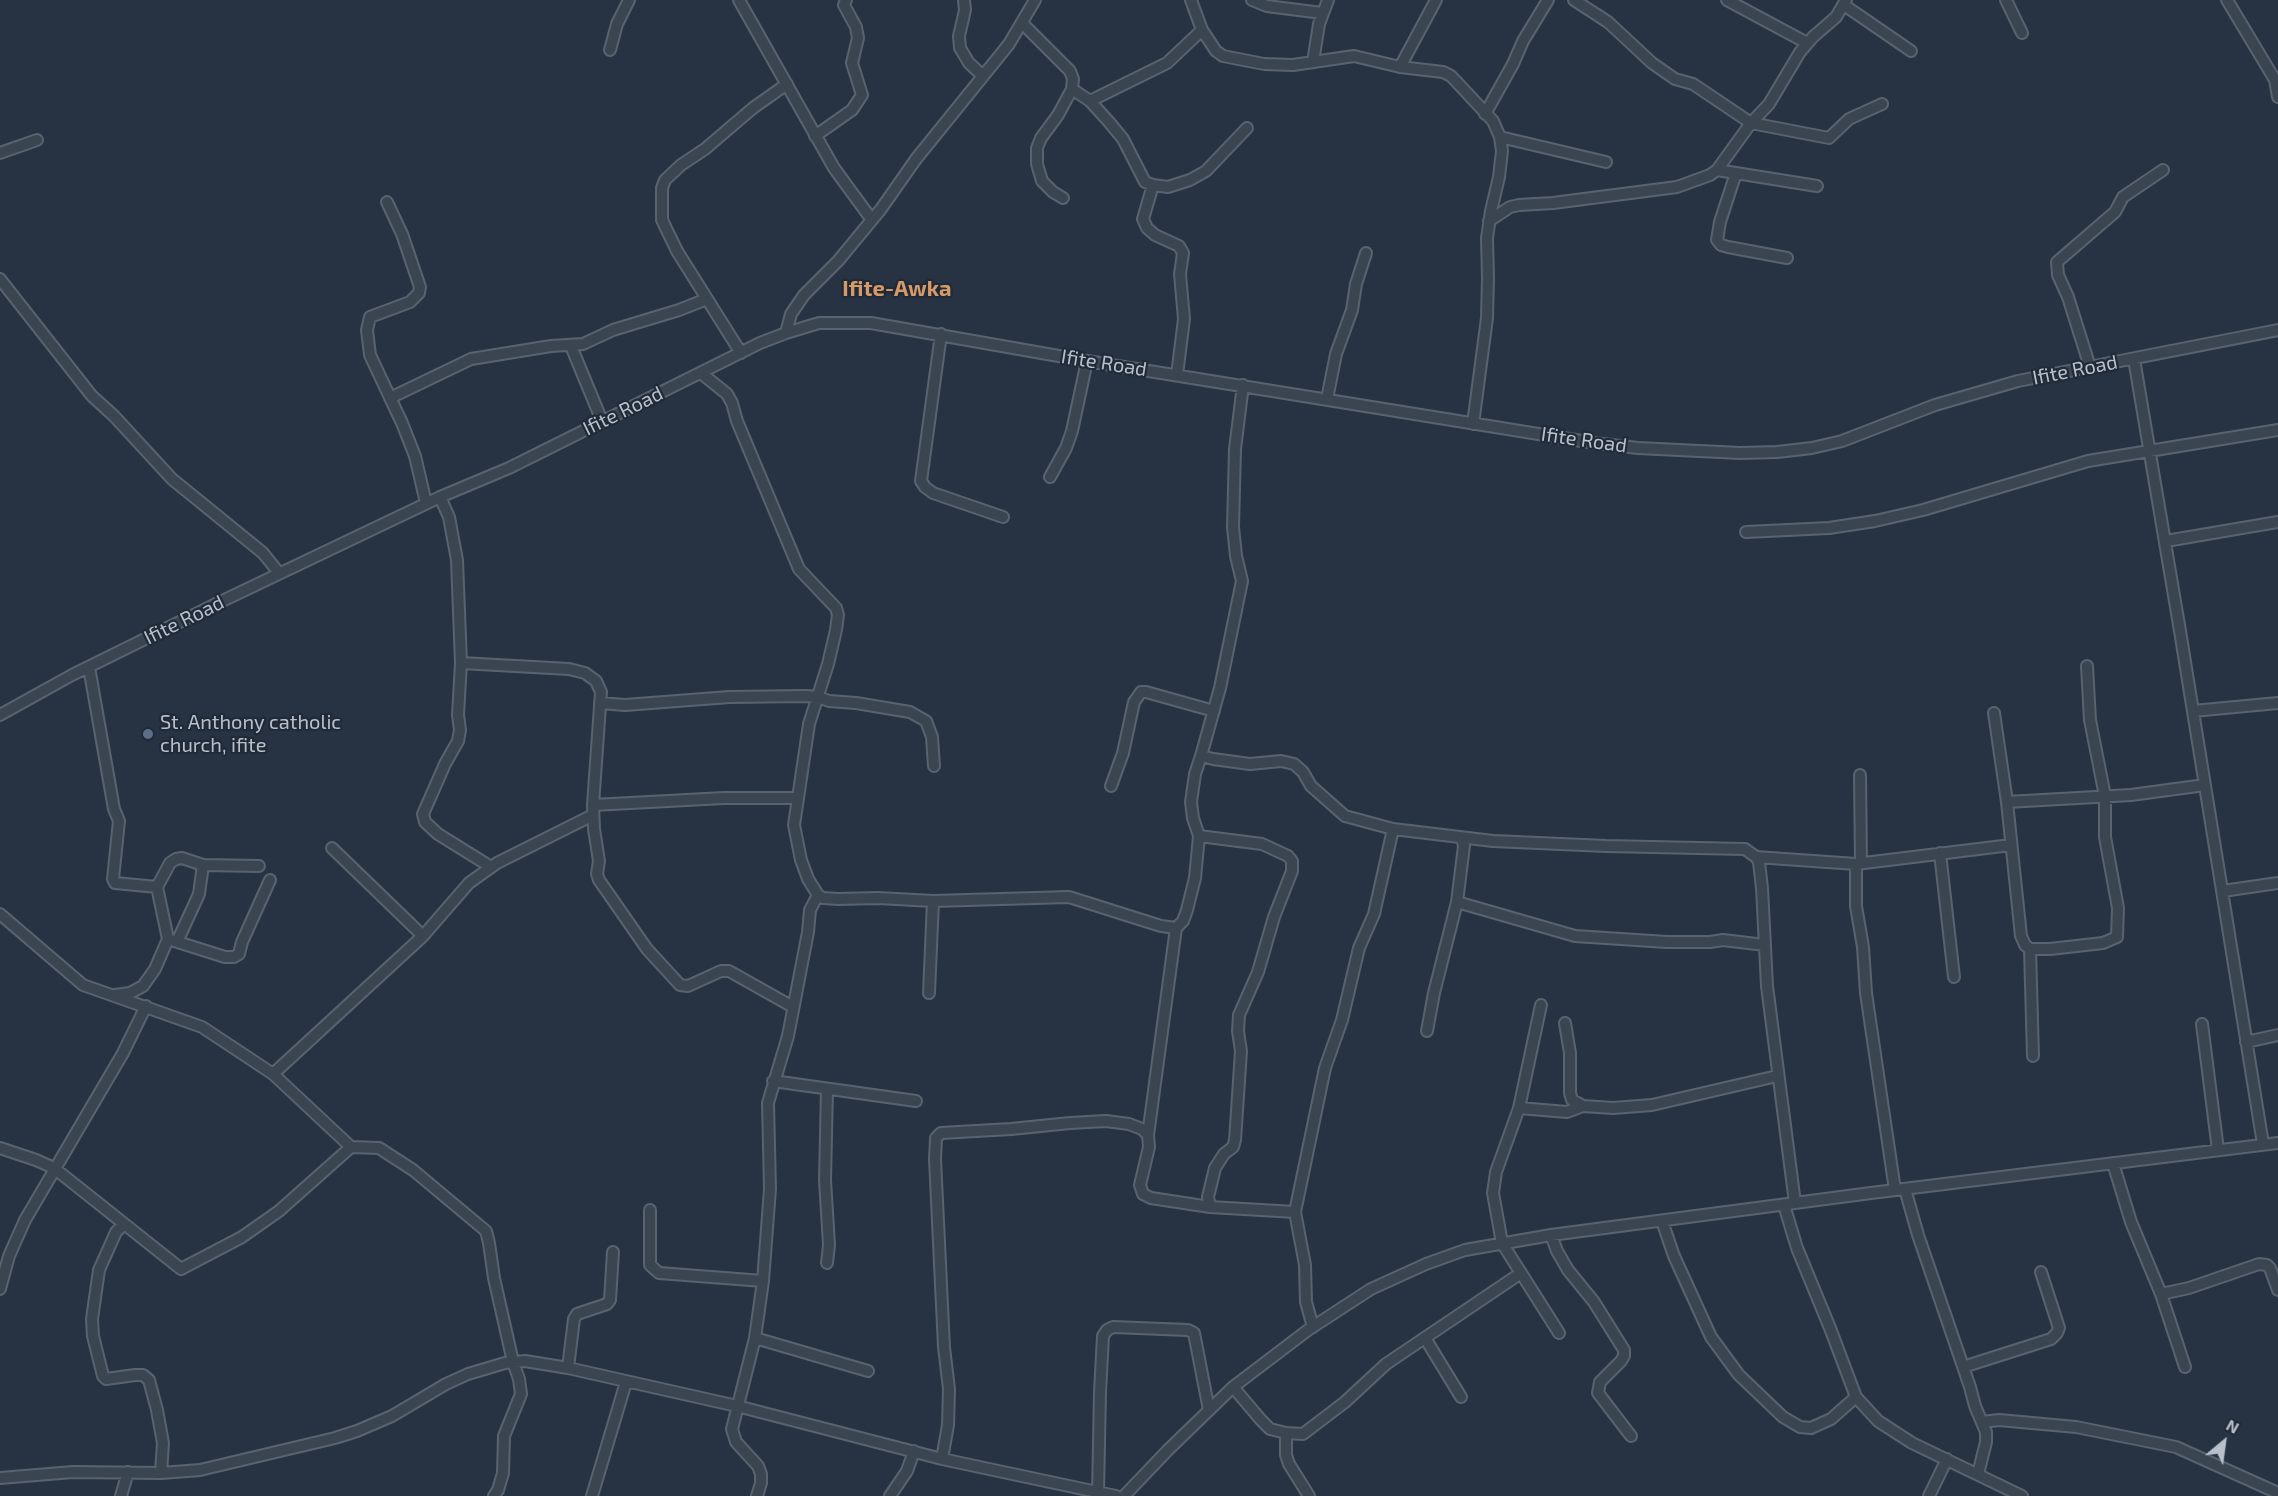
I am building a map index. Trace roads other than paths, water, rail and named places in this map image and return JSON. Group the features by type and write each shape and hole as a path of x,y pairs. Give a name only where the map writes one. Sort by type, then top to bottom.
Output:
{"street":[{"path":"610,50 617,24 629,0"},
{"path":"739,0 834,168 872,220"},
{"path":"815,136 852,110 861,94 860,84 852,63 858,38 856,27 844,5 846,0"},
{"path":"964,0 965,10 959,36 960,48 969,63 982,76"},
{"path":"786,333 791,314 804,295 838,261 872,220 916,159 1022,23 1035,0"},
{"path":"1191,0 1202,30 1216,51 1223,56 1264,64 1293,65 1354,56 1400,67 1443,72 1451,76 1492,121 1500,136 1502,151 1487,238 1487,318 1473,424"},
{"path":"1252,0 1267,6 1322,13"},
{"path":"1313,62 1322,13 1329,0"},
{"path":"1400,67 1436,0"},
{"path":"1485,114 1523,41 1548,0"},
{"path":"1574,0 1590,4 1652,63 1676,79 1694,84 1751,123 1829,138 1849,119 1882,104"},
{"path":"1727,0 1807,43"},
{"path":"2006,0 2022,33"},
{"path":"2227,0 2274,80 2278,97"},
{"path":"1489,220 1510,207 1519,205 1553,203 1677,187 1697,181 1717,170 1751,123 1769,104 1800,52 1836,17 1845,2 1911,51"},
{"path":"1022,23 1070,71 1073,79 1072,89 1037,148 1037,164 1042,182 1063,198"},
{"path":"1090,101 1167,63 1202,30"},
{"path":"741,353 677,251 662,220 662,188 665,180 681,165 705,149 753,108 787,84"},
{"path":"1072,89 1090,101 1123,139 1145,182 1153,185 1168,187 1190,180 1206,171 1247,128"},
{"path":"1500,136 1606,162"},
{"path":"0,153 37,140"},
{"path":"1717,170 1817,186"},
{"path":"2090,367 2068,297 2058,274 2057,262 2115,212 2124,197 2163,170"},
{"path":"1736,173 1720,222 1718,240 1721,245 1728,247 1787,258"},
{"path":"1153,185 1143,219 1147,228 1155,235 1179,246 1183,253 1180,274 1184,319 1177,375"},
{"path":"387,202 402,234 420,287 419,293 410,302 370,317 367,330 370,355 415,456 426,503"},
{"path":"1327,399 1336,354 1352,310 1356,284 1366,253"},
{"path":"1,284 43,332 92,396 114,416 172,479 263,553 279,573"},
{"path":"390,398 471,359 551,346 583,344 613,330 679,310 707,298"},
{"name":"Ifite Road","path":"0,715 89,667 279,573 426,503 509,468 741,353 786,333 819,323 871,322 1088,361 1473,424 1638,448 1730,453 1777,452 1812,448 1842,441 1935,405 2018,381 2278,330"},
{"path":"940,334 921,481 933,493 1003,517"},
{"path":"571,346 602,421"},
{"path":"2134,359 2166,541 2263,1144"},
{"path":"1050,477 1066,448 1072,431 1088,361"},
{"path":"701,373 727,394 799,569 836,608 838,615 836,630 809,724 794,825 808,879 819,895 824,898 838,899 878,898 933,901 1069,897 1161,926 1176,928"},
{"path":"1243,385 1235,449 1233,527 1236,556 1242,581 1234,630 1214,711 1195,774 1191,802 1198,836 1192,897 1183,921 1176,928 1148,1135 1149,1147 1140,1185 1143,1194 1151,1198 1210,1207 1295,1212"},
{"path":"1746,532 1828,528 1875,521 1923,510 2088,461 2278,430"},
{"path":"440,497 449,517 457,560 461,663 458,715 460,730 458,741 423,814 425,822 438,834 491,867"},
{"path":"2166,541 2278,522"},
{"path":"461,663 578,670 596,681 600,687 600,703 593,810 599,880 635,934 680,985 688,986 721,971 729,971 793,1007"},
{"path":"1994,713 2019,901 2021,936 2025,945 2030,949 2103,943 2117,937 2118,908 2105,837 2105,796 2090,720 2087,666"},
{"path":"89,667 114,809 119,821 113,879 116,883 157,887"},
{"path":"1111,786 1123,753 1134,702 1141,692 1214,711"},
{"path":"600,703 658,704 729,697 818,697 829,702 856,703 918,715 926,721 932,737 934,766"},
{"path":"2193,711 2278,703"},
{"path":"1201,756 1250,764 1281,761 1294,764 1303,772 1311,786 1345,816 1393,829 1462,838 1594,846 1745,849 1756,857 1858,863 2011,845"},
{"path":"1860,775 1856,906 1863,947 1866,993 1900,1189 1986,1432 1986,1442 1978,1474"},
{"path":"2007,802 2105,796 2205,785"},
{"path":"273,1074 423,936 469,883 491,867 593,810 714,798 797,798"},
{"path":"1313,1327 1306,1302 1305,1265 1295,1212 1312,1139 1322,1080 1342,1020 1359,948 1374,914 1393,829"},
{"path":"1198,836 1262,844 1288,856 1292,861 1292,871 1274,918 1258,972 1239,1015 1238,1031 1241,1051 1235,1140 1233,1147 1224,1154 1215,1168 1208,1197 1210,1207"},
{"path":"1427,1031 1457,902 1464,846 1462,838"},
{"path":"332,849 423,936"},
{"path":"1940,853 1954,977"},
{"path":"1756,857 1760,871 1767,986 1778,1076 1789,1204 1797,1248 1856,1397 1878,1421 1912,1443 2022,1496"},
{"path":"172,940 157,887 170,863 182,858 203,865 258,866"},
{"path":"109,995 130,993 143,986 199,894 203,865"},
{"path":"172,940 225,957 234,957 239,954 242,942 270,880"},
{"path":"2223,891 2278,883"},
{"path":"757,1496 761,1474 758,1466 736,1442 732,1429 755,1338 763,1281 770,1189 768,1103 782,1060 808,932 810,910 819,895"},
{"path":"929,993 933,901"},
{"path":"1457,902 1575,936 1667,942 1723,940 1766,945"},
{"path":"0,914 83,985 202,1027 273,1074 351,1147 379,1148 448,1198 486,1231 494,1278 519,1379 520,1394 504,1436 503,1473 494,1496"},
{"path":"2030,949 2032,1056"},
{"path":"1541,1005 1519,1108 1513,1129 1502,1152 1493,1193 1502,1243 1559,1333"},
{"path":"0,1289 9,1256 25,1220 123,1053 146,1006"},
{"path":"1565,1023 1570,1053 1570,1093 1572,1100 1583,1106"},
{"path":"2202,1024 2218,1150"},
{"path":"2246,1042 2278,1035"},
{"path":"1519,1108 1567,1112 1583,1106 1613,1108 1652,1105 1778,1076"},
{"path":"774,1081 916,1101"},
{"path":"826,1089 825,1180 829,1245 826,1263"},
{"path":"942,1459 948,1425 949,1389 944,1347 943,1277 935,1159 936,1138 941,1133 1106,1121 1129,1124 1142,1129 1148,1135"},
{"path":"1124,1496 1167,1450 1233,1387 1313,1327 1371,1289 1426,1264 1465,1250 1551,1235 1900,1189 2278,1143"},
{"path":"0,1148 54,1168 181,1269 243,1237 279,1211 351,1147"},
{"path":"2113,1163 2131,1222 2160,1294 2185,1367"},
{"path":"650,1210 650,1265 659,1273 763,1281"},
{"path":"1662,1221 1674,1256 1711,1337 1739,1375 1783,1417 1800,1427 1811,1428 1831,1419 1856,1397"},
{"path":"124,1224 116,1232 99,1270 92,1319 93,1336 103,1376 106,1379 135,1374 143,1375 149,1380 163,1443 161,1473"},
{"path":"1551,1235 1568,1270 1594,1302 1624,1350 1621,1361 1600,1382 1598,1393 1631,1436"},
{"path":"568,1368 574,1319 577,1314 607,1305 610,1300 613,1252"},
{"path":"2160,1294 2189,1288 2259,1264 2267,1265 2270,1269 2278,1290"},
{"path":"1963,1367 2050,1339 2057,1333 2059,1328 2042,1272"},
{"path":"1233,1387 1270,1429 1303,1434 1386,1364 1521,1273"},
{"path":"1098,1492 1103,1336 1107,1330 1113,1327 1178,1329 1194,1333 1209,1410"},
{"path":"755,1338 868,1371"},
{"path":"1425,1338 1461,1397"},
{"path":"0,1478 73,1472 161,1473 200,1470 335,1438 392,1416 468,1374 525,1361 568,1368 737,1406 942,1459 1116,1496"},
{"path":"592,1496 626,1382"},
{"path":"1982,1422 1999,1420 2076,1427 2176,1448 2278,1493"},
{"path":"1286,1433 1286,1455 1289,1464 1309,1496"},
{"path":"890,1496 907,1471 914,1451"},
{"path":"1929,1496 1947,1459"},
{"path":"121,1496 128,1472"}],"place":[{"name":"St. Anthony catholic church, ifite","path":"148,734"}],"district":[{"name":"Ifite-Awka","path":"897,289"}]}
